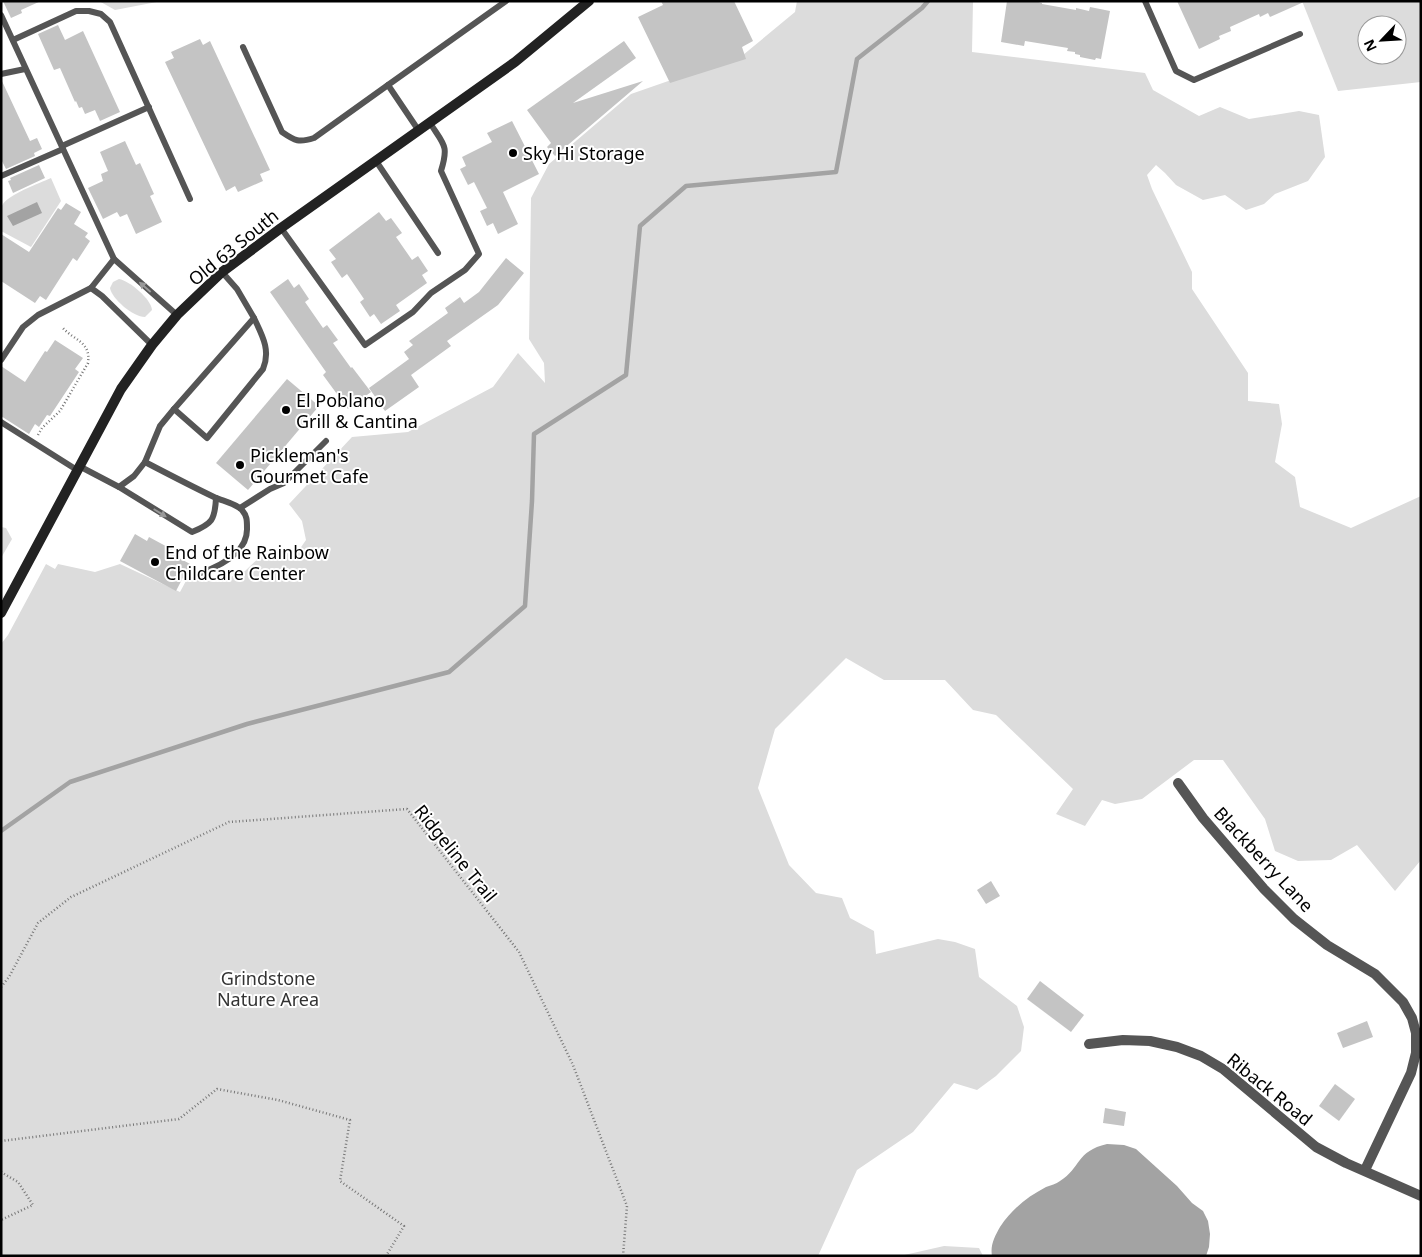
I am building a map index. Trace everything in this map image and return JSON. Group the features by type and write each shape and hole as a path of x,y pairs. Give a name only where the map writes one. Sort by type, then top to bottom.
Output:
{"main road":[{"name":"Old 63 South","path":"1,613 121,389 152,344 177,315 222,272 281,228 516,62 589,1"}],"street":[{"name":"Blackberry Lane","path":"1178,784 1203,818 1264,889 1294,919 1327,945 1375,974 1403,1002 1412,1018 1416,1033 1416,1054 1411,1073 1365,1170"},
{"name":"Riback Road","path":"1089,1044 1123,1040 1150,1041 1177,1047 1201,1056 1223,1069 1316,1147 1346,1163 1421,1196"}],"lane":[{"path":"243,47 282,132 302,142 314,138 506,1"},
{"path":"1145,1 1176,71 1194,80 1300,34"},
{"path":"13,40 76,11 89,11 101,14 110,22 190,199"},
{"path":"1,15 114,259 177,315"},
{"path":"1,74 25,69"},
{"path":"388,85 419,131"},
{"path":"1,176 148,107"},
{"path":"281,228 365,345 405,317 431,293 465,270 479,254 441,171 446,154 444,146 430,123"},
{"path":"376,161 438,253"},
{"path":"1,360 23,327 38,315 91,288 114,259"},
{"path":"174,409 207,438 264,369 267,360 267,348 254,318 237,289 222,272"},
{"path":"91,288 102,296 152,344"},
{"path":"119,487 134,476 145,462 160,426 254,318"},
{"path":"1,422 78,468 119,487 192,532 205,527 214,518 216,498"},
{"path":"240,508 270,488 284,483 326,441"},
{"path":"145,462 240,508 247,516 247,533 241,547 227,560 201,573"}],"path":[{"path":"34,443 42,428 60,411 88,363 89,356 85,346 62,328"},
{"name":"Ridgeline Trail","path":"1,987 9,977 38,923 71,897 229,822 407,809 519,952 573,1065 627,1206 623,1256"},
{"path":"1,1141 179,1119 217,1089 278,1100 350,1120 340,1180 404,1226 386,1256"},
{"path":"1,1172 18,1182 32,1205 1,1220"}],"green space":[{"path":"99,1 162,1 115,10"},
{"name":"Grindstone Nature Area","path":"797,1 973,1 972,52 1145,73 1153,90 1199,116 1220,107 1249,119 1299,111 1319,115 1325,157 1308,181 1275,194 1264,204 1246,210 1225,195 1203,200 1176,185 1156,165 1147,175 1192,272 1192,289 1248,373 1248,401 1279,404 1282,424 1275,462 1295,477 1300,507 1351,528 1421,496 1421,860 1395,891 1357,845 1331,860 1298,861 1275,851 1265,819 1223,760 1194,760 1142,799 1115,804 1102,800 1085,826 1056,814 1073,789 996,715 973,710 945,680 884,680 846,658 775,729 758,788 789,865 816,893 842,898 850,918 874,931 876,954 938,939 955,942 975,949 979,977 1017,1006 1024,1027 1021,1051 996,1076 977,1090 954,1083 913,1132 857,1170 818,1256 1,1256 1,644 8,635 46,564 55,569 58,564 95,572 120,564 180,592 187,579 218,582 245,571 263,554 297,553 306,540 302,521 289,504 352,437 408,432 493,387 518,353 545,383 544,363 529,339 531,198 549,164 631,94 743,55 795,12"},
{"path":"1302,1 1421,1 1421,82 1338,91"},
{"path":"51,178 61,201 31,247 1,231 1,209 5,202 16,194"},
{"path":"119,279 134,287 148,301 152,310 145,317 129,311 115,297 110,288 113,282"},
{"path":"1,527 6,528 12,539 1,558"},
{"path":"944,1246 979,1248 983,1256 900,1256"}],"shaded area":[{"path":"37,202 42,213 13,226 7,216"},
{"path":"1107,1144 1124,1145 1136,1149 1177,1186 1192,1203 1203,1211 1208,1221 1210,1234 1206,1256 992,1256 992,1244 996,1234 1020,1204 1032,1195 1067,1176 1084,1155 1097,1147"}],"building":[{"path":"3,1 41,1 21,10 22,13 11,18"},
{"path":"661,1 734,1 753,41 742,47 746,59 670,83 638,17 663,5"},
{"path":"1007,1 1035,1 1076,10 1076,8 1089,11 1090,7 1110,11 1101,59 1096,58 1095,60 1080,57 1075,52 1067,51 1068,48 1025,41 1024,46 1001,42"},
{"path":"1177,1 1306,1 1270,17 1268,13 1260,17 1259,14 1230,27 1231,31 1219,36 1220,39 1199,49"},
{"path":"58,25 65,40 83,31 120,112 100,121 95,110 85,114 82,107 79,108 60,68 54,70 38,34"},
{"path":"200,39 203,45 210,41 270,170 260,174 263,181 238,192 235,186 226,191 165,62 174,58 171,52"},
{"path":"624,41 636,58 573,103 643,81 555,156 547,147 551,143 527,110"},
{"path":"1,79 30,141 37,138 42,149 34,153 35,156 6,169 1,159"},
{"path":"512,121 539,174 503,192 518,224 498,234 493,223 487,226 480,211 487,208 474,182 468,185 460,169 466,166 462,157 492,142 487,133"},
{"path":"125,141 136,165 140,163 154,194 150,196 162,222 136,234 127,214 120,217 117,212 103,219 88,188 103,181 101,174 108,171 100,152"},
{"path":"39,165 45,178 13,193 8,181 11,180 10,178"},
{"path":"66,203 81,212 74,224 88,233 85,237 90,241 77,261 73,258 46,300 40,296 35,303 1,281 1,234 29,252 58,208 61,210"},
{"path":"379,212 386,221 391,218 402,233 396,237 412,260 418,256 428,271 422,275 427,283 396,305 400,311 381,324 374,314 370,317 360,302 364,299 347,274 342,278 331,262 336,259 329,250"},
{"path":"506,258 524,273 498,305 447,341 451,346 411,375 419,387 385,411 369,388 409,359 404,352 413,345 409,341 448,313 445,308 460,297 464,303 479,292"},
{"path":"288,279 294,288 299,284 309,299 305,302 323,328 327,325 338,340 333,343 371,392 348,409 323,375 326,372 270,292"},
{"path":"55,340 83,358 75,369 79,372 50,416 47,415 39,427 35,424 29,434 1,416 1,366 25,382 45,351 47,352"},
{"path":"287,379 319,406 248,490 216,463"},
{"name":"End of the Rainbow Childcare Center","path":"135,534 147,541 149,537 173,550 172,554 190,564 176,591 120,561"},
{"path":"991,881 1000,896 986,904 977,890"},
{"path":"1040,981 1084,1015 1071,1032 1027,999"},
{"path":"1367,1021 1373,1037 1343,1048 1337,1033"},
{"path":"1335,1084 1355,1099 1339,1121 1319,1106"},
{"path":"1105,1108 1126,1112 1124,1126 1103,1123"}],"waterway":[{"path":"1,831 70,782 247,724 449,672 525,606 532,501 534,434 626,375 640,226 686,186 836,172 857,59 922,8 928,1"}],"place":[{"name":"Sky Hi Storage","path":"513,153"},
{"name":"El Poblano Grill & Cantina","path":"286,410"},
{"name":"Pickleman's Gourmet Cafe","path":"240,465"},
{"name":"End of the Rainbow Childcare Center","path":"155,562"}]}
